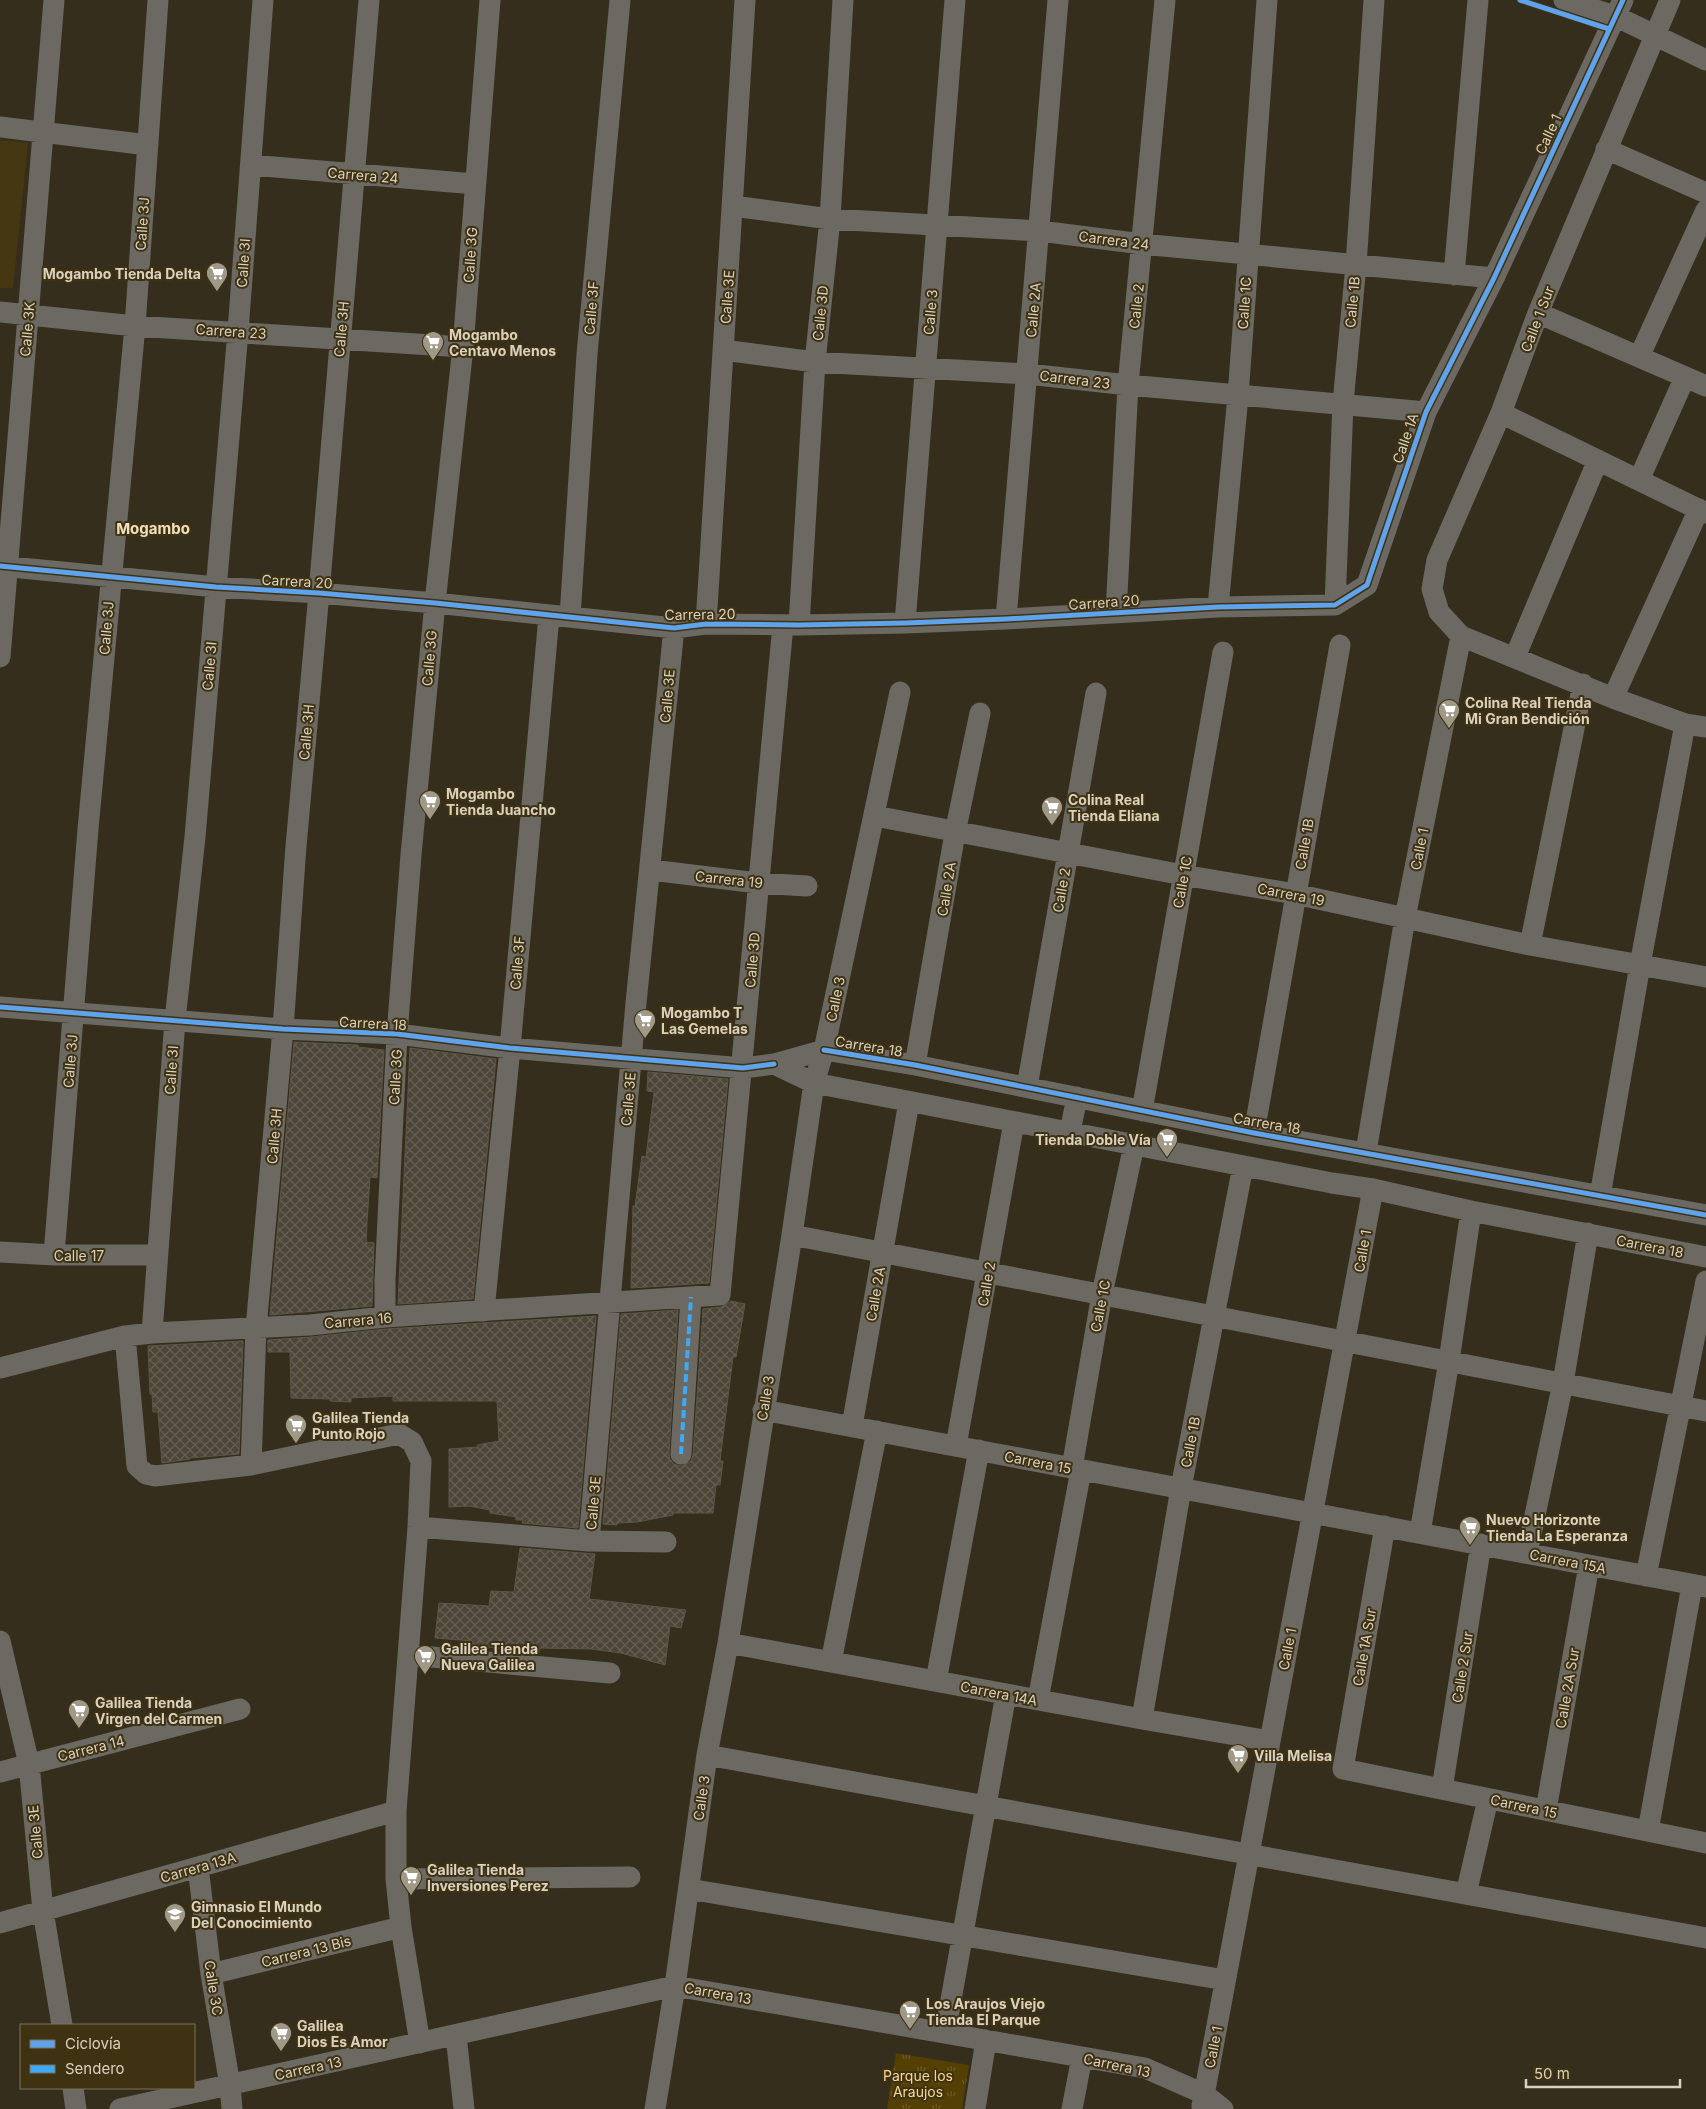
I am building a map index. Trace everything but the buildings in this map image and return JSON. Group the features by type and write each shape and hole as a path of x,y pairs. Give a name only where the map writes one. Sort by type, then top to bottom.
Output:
{"street":[{"name":"Calle 3K","path":"0,657 4,567 28,314 54,0"},
{"name":"Calle 3J","path":"54,1255 88,829 135,326 158,0"},
{"name":"Calle 3I","path":"152,1333 175,1020 195,837 238,331 263,0"},
{"name":"Calle 3H","path":"251,1465 256,1328 284,1029 296,846 368,0"},
{"name":"Calle 3G","path":"385,1318 385,1280 397,1034 411,855 435,603 463,346 490,0"},
{"name":"Calle 3F","path":"570,617 587,354 620,0"},
{"name":"Calle 3E","path":"706,624 734,206 745,0"},
{"name":"Calle 3D","path":"720,1295 743,1068 758,882 791,625 830,219 843,0"},
{"name":"Calle 3","path":"905,623 955,0"},
{"name":"Calle 2A","path":"1006,620 1058,0"},
{"name":"Calle 2","path":"1116,613 1128,386 1164,0"},
{"name":"Calle 1C","path":"1218,606 1238,396 1267,0"},
{"name":"Calle 1B","path":"1335,605 1343,403 1356,265 1374,0"},
{"path":"1454,275 1478,0"},
{"path":"1564,0 1632,20 1706,60"},
{"name":"Calle 1 Sur","path":"1461,636 1439,612 1432,589 1437,560 1501,413 1538,312 1606,149 1632,20 1670,0"},
{"name":"Calle 1","path":"1494,278 1632,20"},
{"path":"0,127 148,146"},
{"path":"1606,149 1706,193"},
{"name":"Carrera 24","path":"250,165 475,184"},
{"name":"Carrera 24","path":"734,206 830,219 1040,231 1142,244 1494,278"},
{"path":"1639,357 1706,210"},
{"name":"Calle 1A","path":"1335,605 1366,585 1426,412 1494,278"},
{"name":"Carrera 23","path":"0,312 135,326 463,346"},
{"path":"1538,312 1706,386"},
{"name":"Carrera 23","path":"723,350 815,362 1028,374 1128,386 1343,403 1426,412"},
{"path":"1639,480 1685,377"},
{"path":"1501,413 1702,511 1614,698"},
{"path":"1515,657 1598,460"},
{"name":"Carrera 20","path":"4,567 216,587 319,593 435,603 674,628 706,624 791,625 1006,620 1218,606 1335,605"},
{"name":"Calle 3F","path":"484,1310 549,616"},
{"name":"Calle 3E","path":"590,1541 632,1058 674,628"},
{"path":"1461,636 1614,698 1696,726 1640,965 1600,1196"},
{"name":"Calle 1","path":"1366,1152 1405,918 1461,636"},
{"name":"Calle 1B","path":"1254,1133 1340,645"},
{"name":"Calle 1C","path":"1142,1111 1223,652"},
{"path":"1530,945 1583,684"},
{"name":"Calle 3","path":"655,2109 675,1986 707,1755 728,1643 814,1083 824,1050 900,692"},
{"name":"Calle 2","path":"1027,1087 1096,693"},
{"name":"Calle 2A","path":"915,1064 955,833 980,713"},
{"name":"Carrera 19","path":"875,816 955,833 1295,894 1530,945 1706,977"},
{"name":"Carrera 19","path":"651,870 806,886"},
{"name":"Carrera 18","path":"0,1007 284,1029 397,1034 510,1048 743,1068 774,1064 824,1050 915,1064 1254,1133 1366,1152 1706,1216"},
{"name":"Carrera 18","path":"774,1064 814,1083 1242,1166 1373,1189 1471,1211 1706,1257"},
{"path":"1070,1132 1077,1097"},
{"name":"Calle 2A","path":"852,1426 909,1102"},
{"name":"Calle 2","path":"956,1446 1014,1122"},
{"name":"Calle 1C","path":"1038,1700 1076,1469 1102,1294 1134,1145"},
{"name":"Calle 1B","path":"1142,1719 1181,1488 1242,1166"},
{"name":"Calle 1","path":"1202,2102 1373,1189"},
{"path":"1420,1533 1449,1361 1471,1211"},
{"path":"1527,1553 1563,1383 1588,1233"},
{"path":"792,1235 1706,1411"},
{"name":"Calle 17","path":"0,1252 54,1255 157,1255"},
{"path":"1646,1576 1706,1281"},
{"name":"Carrera 16","path":"0,1368 124,1336 152,1333 256,1328 484,1310 720,1295"},
{"path":"681,1454 691,1297"},
{"path":"124,1336 138,1466 146,1474 155,1476 251,1465 400,1434 412,1442 421,1461 409,1655 396,1811 396,1879 401,1927 420,2043"},
{"name":"Carrera 15","path":"764,1410 1313,1512"},
{"path":"831,1662 877,1431"},
{"path":"936,1681 979,1450"},
{"name":"Carrera 15A","path":"1313,1512 1699,1586"},
{"name":"Calle 1A Sur","path":"1343,1769 1385,1526"},
{"path":"418,1527 590,1541 666,1542"},
{"name":"Calle 2 Sur","path":"1442,1789 1481,1544"},
{"name":"Calle 2A Sur","path":"1546,1810 1589,1565"},
{"path":"1648,1831 1699,1586"},
{"name":"Calle 3E","path":"0,1641 29,1764 42,1911 62,2024"},
{"name":"Carrera 14A","path":"728,1643 1270,1741"},
{"path":"409,1655 610,1673"},
{"path":"944,2033 1006,1694"},
{"name":"Carrera 14","path":"0,1772 240,1709"},
{"path":"707,1755 1706,1938"},
{"name":"Carrera 15","path":"1343,1769 1706,1843"},
{"path":"1466,1894 1488,1799"},
{"name":"Carrera 13A","path":"0,1923 396,1811"},
{"name":"Calle 3C","path":"198,1867 211,1974 230,2085 232,2109"},
{"path":"396,1879 630,1877"},
{"path":"689,1889 1225,1980"},
{"name":"Carrera 13 Bis","path":"211,1974 401,1927"},
{"name":"Carrera 13","path":"120,2109 675,1986 1145,2068 1202,2102 1224,2109"},
{"path":"456,2035 464,2109"},
{"path":"975,2109 986,2040"},
{"path":"1072,2109 1082,2057"},
{"path":"72,2089 76,2109"}],"shaded area":[{"path":"0,140 28,143 13,288 0,288"}],"green space":[{"name":"Parque los Araujos","path":"896,2053 969,2065 962,2109 887,2109"}],"marked path":[{"path":"681,1454 691,1297"}],"cycle path":[{"path":"1520,0 1609,29"},
{"path":"0,566 216,587 319,593 435,603 674,628 706,624 905,623 1218,607 1335,605 1367,585 1426,412 1494,278 1623,0"},
{"path":"0,1007 283,1029 397,1034 510,1048 743,1068 774,1064"},
{"path":"824,1050 915,1065 1254,1133 1706,1215"}],"place":[{"name":"Mogambo Tienda Delta","path":"217,292"},
{"name":"Mogambo Centavo Menos","path":"433,361"},
{"name":"Colina Real Tienda Mi Gran Bendición","path":"1449,729"},
{"name":"Mogambo Tienda Juancho","path":"430,820"},
{"name":"Colina Real Tienda Eliana","path":"1052,826"},
{"name":"Mogambo T Las Gemelas","path":"645,1039"},
{"name":"Tienda Doble Vía","path":"1167,1158"},
{"name":"Galilea Tienda Punto Rojo","path":"296,1444"},
{"name":"Nuevo Horizonte Tienda La Esperanza","path":"1470,1546"},
{"name":"Galilea Tienda Nueva Galilea","path":"425,1675"},
{"name":"Galilea Tienda Virgen del Carmen","path":"79,1729"},
{"name":"Villa Melisa","path":"1238,1774"},
{"name":"Galilea Tienda Inversiones Perez","path":"411,1896"},
{"name":"Gimnasio El Mundo Del Conocimiento","path":"175,1933"},
{"name":"Los Araujos Viejo Tienda El Parque","path":"910,2030"},
{"name":"Galilea Dios Es Amor","path":"281,2052"}],"district":[{"name":"Mogambo","path":"153,528"}]}
